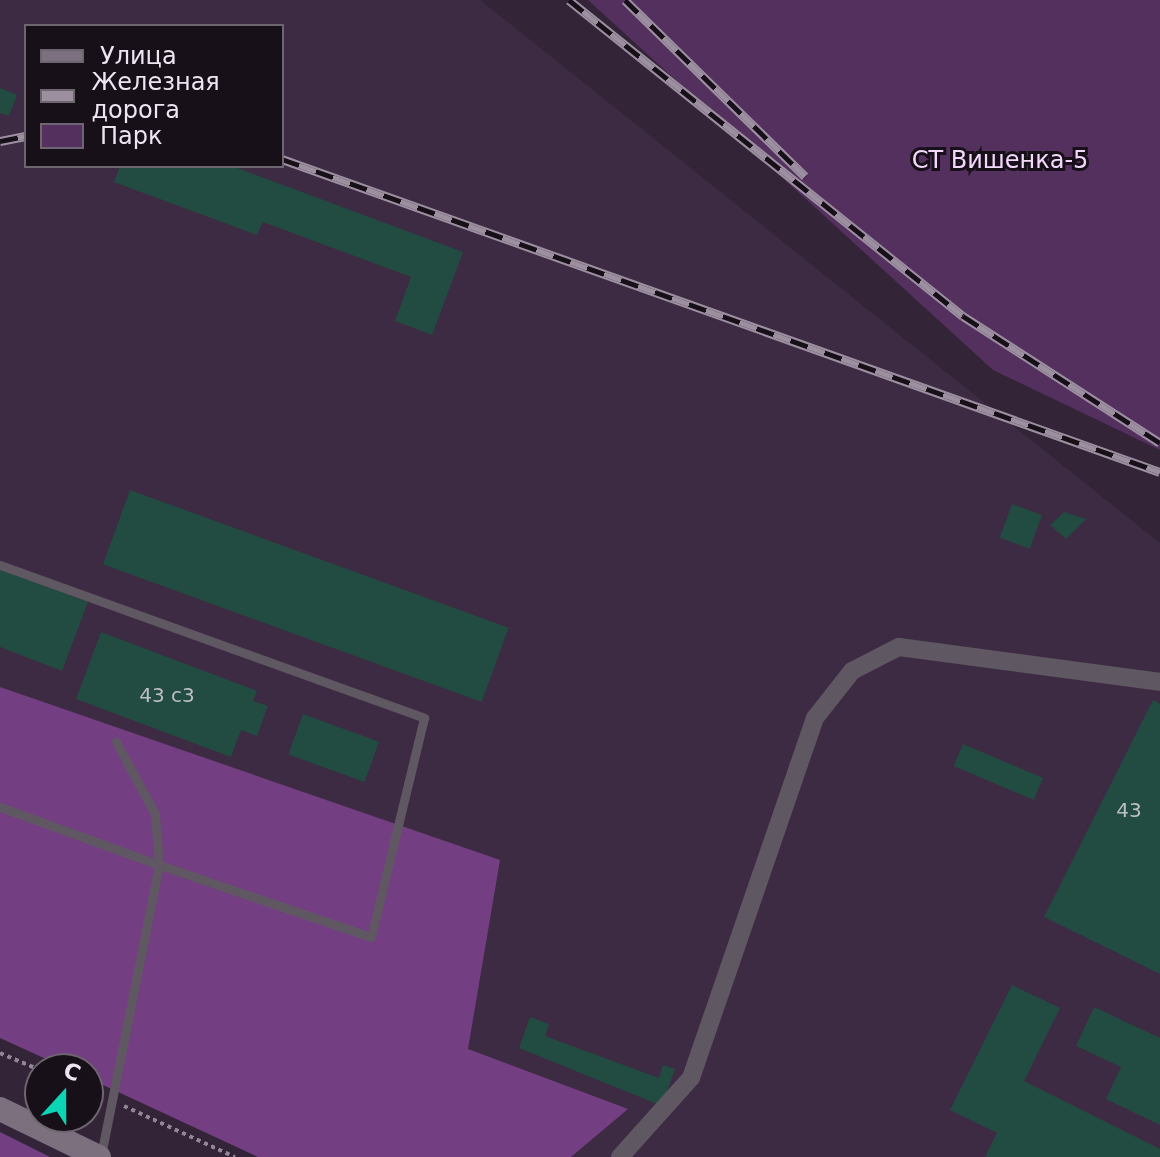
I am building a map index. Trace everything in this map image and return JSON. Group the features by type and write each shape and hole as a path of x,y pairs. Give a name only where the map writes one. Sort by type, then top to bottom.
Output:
{"main road":[{"path":"0,1109 100,1157"}],"street":[{"path":"620,1157 691,1078 815,718 852,671 899,647 1160,682"}],"lane":[{"path":"0,565 424,718 371,937 0,807"},
{"path":"100,1157 159,865 155,814 116,742"}],"path":[{"path":"0,1053 24,1063"},
{"path":"104,1097 235,1157"}],"shaded area":[{"path":"0,0 480,0 1160,543 1160,1157 307,1157 0,998"},
{"path":"0,687 500,860 468,1049 628,1109 571,1157 258,1157 104,1085 104,1053 33,1053 0,1038"},
{"path":"0,1132 50,1157 0,1157"}],"green space":[{"name":"СТ Вишенка-5","path":"588,0 1160,0 1160,450 993,370"}],"building":[{"path":"0,88 17,95 9,116 0,113"},
{"path":"119,168 237,168 463,252 432,335 395,321 411,277 263,222 257,235 114,182"},
{"path":"130,490 509,628 482,702 103,564"},
{"path":"1012,504 1042,515 1030,549 1000,538"},
{"path":"1064,512 1086,519 1066,539 1050,525"},
{"path":"0,569 88,602 62,671 0,647"},
{"path":"101,632 257,691 253,701 268,706 257,736 241,730 231,757 76,699"},
{"path":"1153,700 1160,704 1160,974 1044,917"},
{"path":"303,714 379,742 364,782 288,754"},
{"path":"963,744 1043,778 1034,800 954,766"},
{"path":"1012,985 1060,1008 1024,1081 1160,1149 1160,1157 985,1157 997,1133 950,1110"},
{"path":"1094,1007 1160,1038 1160,1125 1106,1099 1121,1067 1076,1046"},
{"path":"530,1017 549,1024 545,1036 659,1078 663,1065 675,1069 662,1106 519,1048"}],"railway":[{"path":"569,0 963,316 1160,443"},
{"path":"625,0 805,176"},
{"path":"0,141 24,136"},
{"path":"284,160 1160,472"}]}
